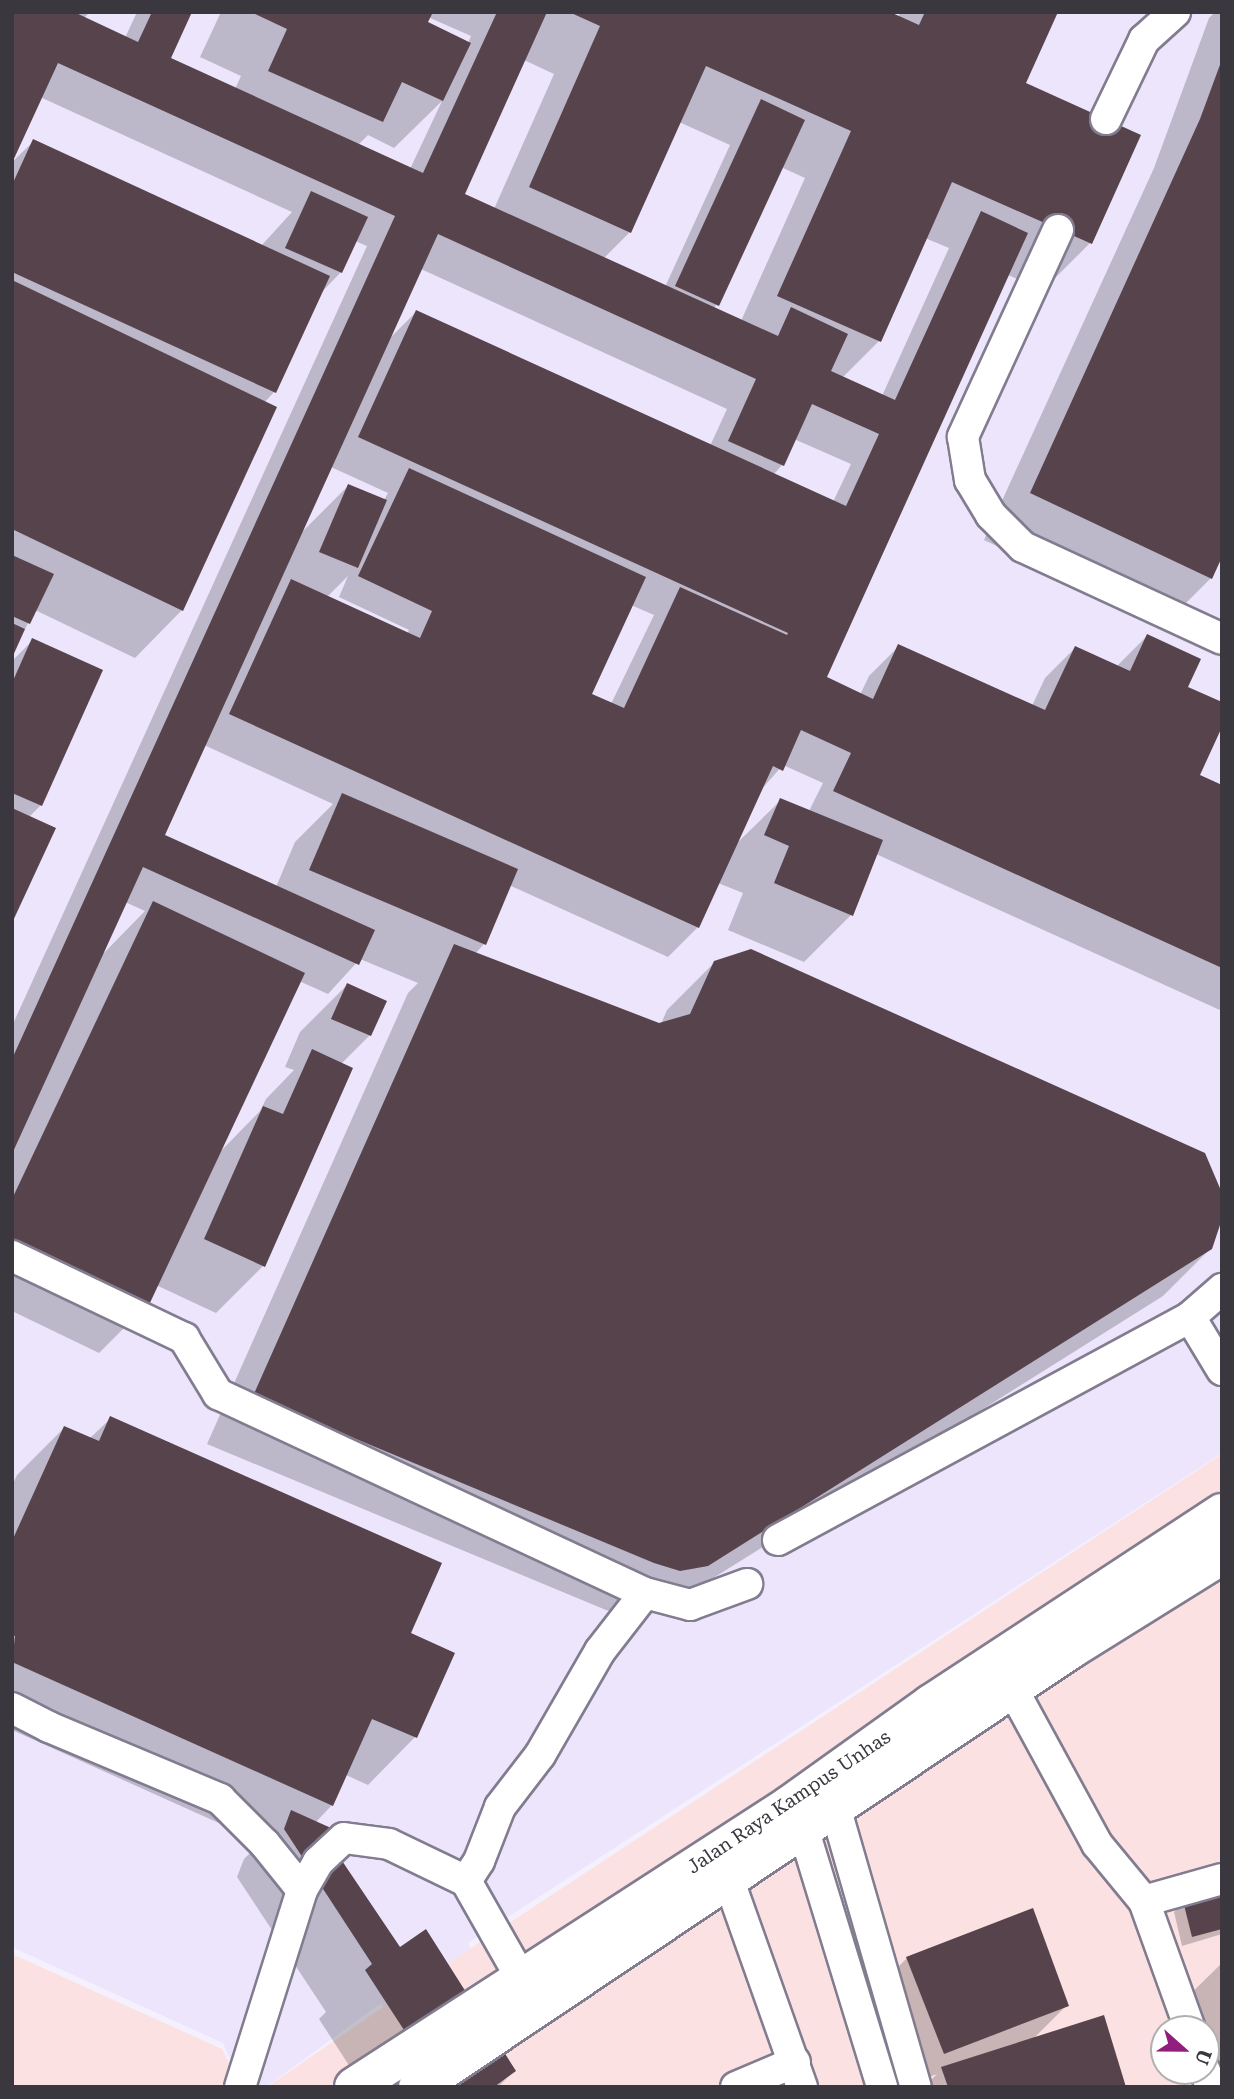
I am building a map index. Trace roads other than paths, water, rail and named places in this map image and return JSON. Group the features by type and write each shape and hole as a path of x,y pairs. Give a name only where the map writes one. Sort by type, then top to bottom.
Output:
{"street":[{"name":"Jalan Raya Kampus Unhas","path":"812,1806 931,1704 1222,1513"},
{"name":"Jalan Raya Kampus Unhas","path":"418,2087 721,1866 812,1806 1012,1688 1222,1555"},
{"name":"Jalan Raya Kampus Unhas","path":"354,2087 520,1976 721,1866"}],"lane":[{"path":"1106,119 1144,40 1175,12"},
{"path":"1058,230 963,437 970,480 991,515 1023,547 1222,639"},
{"path":"12,1256 184,1338 218,1394 645,1593 690,1605 747,1584"},
{"path":"778,1540 1190,1317 1222,1289"},
{"path":"1190,1317 1222,1370"},
{"path":"466,1881 479,1861 500,1807 540,1755 600,1651 645,1593"},
{"path":"1012,1688 1097,1844 1144,1902 1185,2015"},
{"path":"12,1709 220,1799 265,1844 302,1890"},
{"path":"812,1806 882,2087"},
{"path":"812,1806 916,2087"},
{"path":"240,2087 302,1890 318,1862 344,1838 389,1844 466,1881 520,1976"},
{"path":"721,1866 799,2075 736,2087"},
{"path":"1144,1902 1222,1879"}]}
